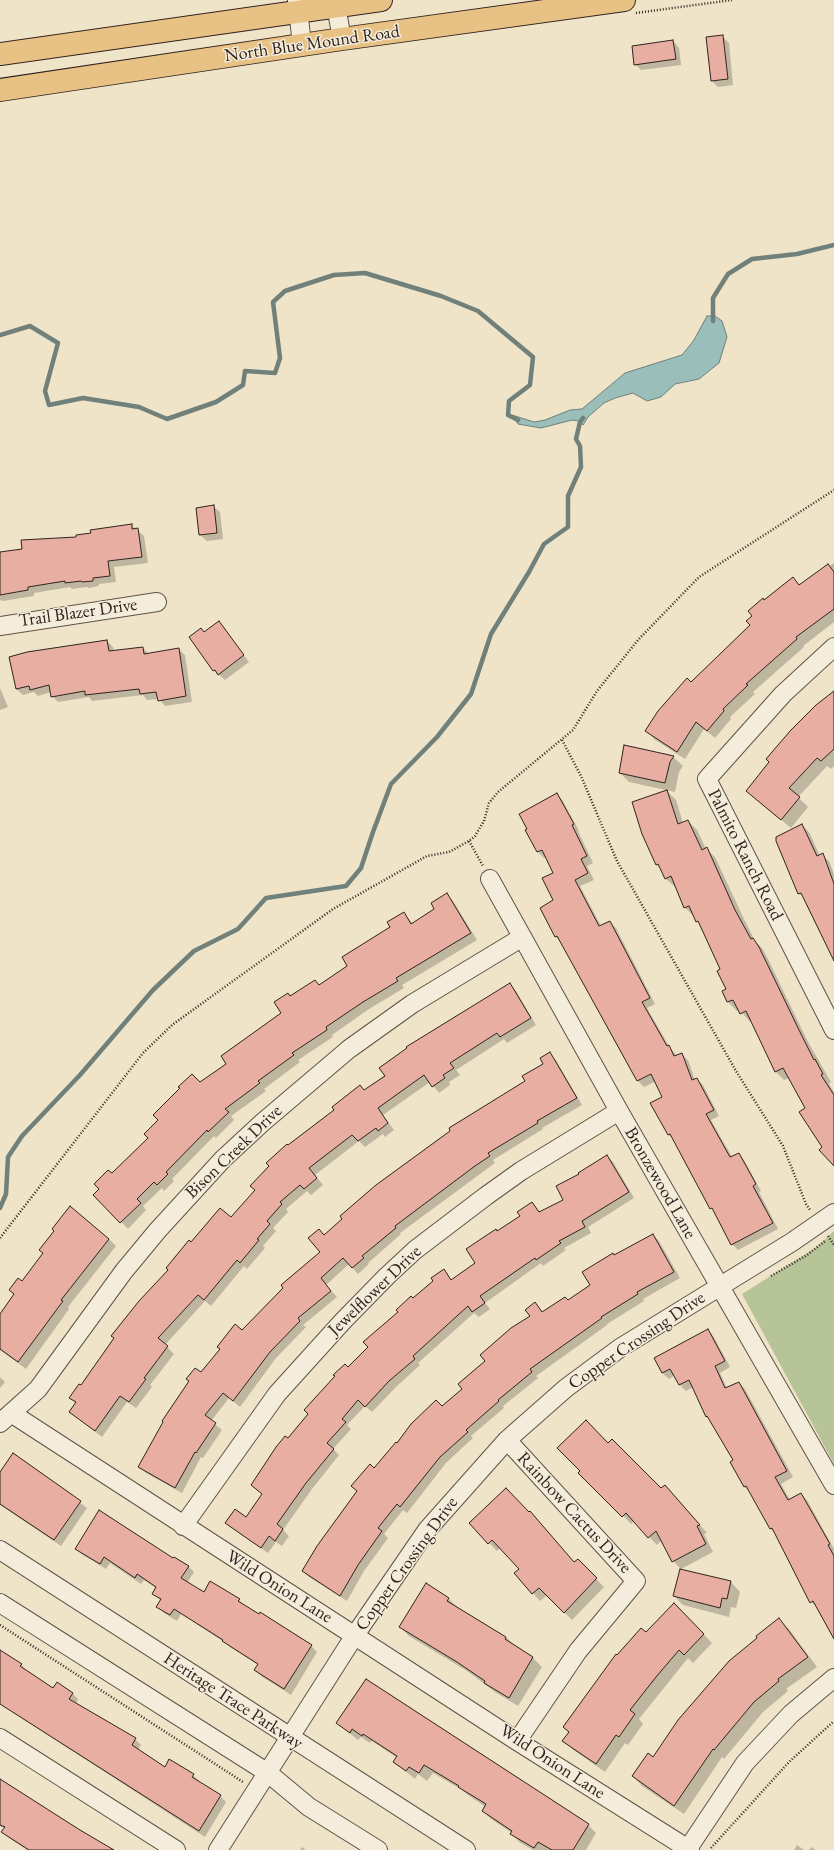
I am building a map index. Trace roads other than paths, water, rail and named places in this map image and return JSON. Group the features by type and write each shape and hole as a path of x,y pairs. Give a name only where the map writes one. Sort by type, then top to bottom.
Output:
{"main road":[{"name":"North Blue Mound Road","path":"0,54 298,6 381,0"},
{"name":"North Blue Mound Road","path":"0,90 342,39 624,0"}],"street":[{"path":"336,3 342,39"},
{"path":"298,6 302,45"},
{"name":"Trail Blazer Drive","path":"0,626 157,602"},
{"name":"Palmito Ranch Road","path":"834,647 783,694 707,779 834,1030"},
{"name":"Bronzewood Lane","path":"490,879 521,938 619,1111 834,1485"},
{"name":"Bison Creek Drive","path":"6,1418 38,1389 124,1271 172,1214 222,1159 349,1049 412,1004 521,938"},
{"name":"Jewelflower Drive","path":"183,1526 277,1394 328,1337 387,1276 415,1250 521,1171 619,1111"},
{"name":"Copper Crossing Drive","path":"218,1850 355,1635 427,1530 507,1440 566,1388 597,1364 720,1286 827,1232 834,1213"},
{"name":"Wild Onion Lane","path":"6,1418 183,1526 688,1850"},
{"name":"Rainbow Cactus Drive","path":"507,1440 636,1581 578,1651 517,1741"},
{"name":"Heritage Trace Parkway","path":"0,1550 289,1738 466,1850"},
{"path":"0,1604 268,1773 309,1807 378,1850"},
{"path":"688,1850 745,1763 791,1714 834,1678"},
{"path":"0,1738 176,1850"}],"water":[{"path":"707,316 715,316 722,321 727,337 719,363 699,379 675,384 661,397 647,401 633,393 615,398 604,403 588,417 583,425 578,421 572,420 541,428 518,424 512,415 534,422 545,420 570,410 582,409 625,373 682,355 694,340"}],"waterway":[{"path":"713,321 713,298 728,274 752,259 797,254 834,245"},
{"path":"0,335 30,326 58,343 45,391 49,405 83,398 139,407 167,419 216,402 243,385 245,371 275,373 280,358 273,302 285,291 334,275 365,273 441,296 478,311 533,357 530,385 509,401 508,415 518,420"},
{"path":"0,1208 6,1194 8,1157 22,1136 80,1075 153,990 194,951 238,929 266,898 346,886 361,868 391,784 437,737 471,694 491,634 529,572 544,544 568,527 568,496 581,467 580,446 576,439 580,422 583,418"}]}
